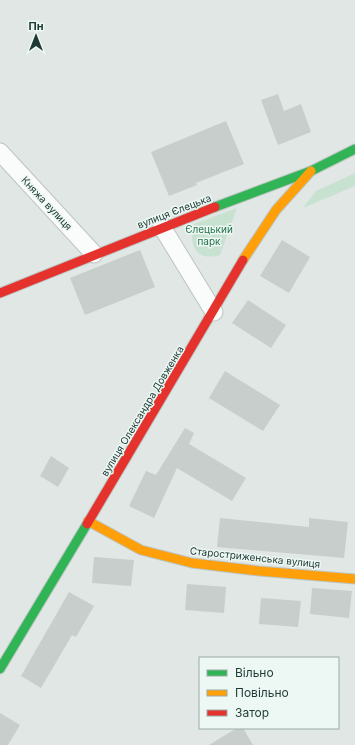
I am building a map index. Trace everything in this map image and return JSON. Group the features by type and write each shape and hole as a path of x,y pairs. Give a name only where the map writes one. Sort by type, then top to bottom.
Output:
{"main road":[{"name":"вулиця Єлецька","path":"0,293 162,227 311,171 355,149"},
{"name":"вулиця Олександра Довженка","path":"0,669 276,210 311,171"},
{"name":"Старостриженська вулиця","path":"88,521 141,550 192,563 259,571 355,578"}],"street":[{"name":"Княжа вулиця","path":"0,152 94,254"},
{"path":"162,227 214,312"}],"green space":[{"path":"355,173 355,186 303,208 316,191"},
{"name":"Єлецький парк","path":"237,208 220,255 212,257 200,254 193,245 192,232 194,224"}],"building":[{"path":"278,94 284,111 301,104 311,132 278,145 261,100"},
{"path":"226,121 244,164 196,183 197,185 169,196 151,152"},
{"path":"282,240 310,257 289,293 260,276"},
{"path":"140,250 155,287 85,315 70,278"},
{"path":"248,300 286,325 271,348 232,323"},
{"path":"225,371 280,405 263,431 209,398"},
{"path":"185,428 194,433 189,444 246,478 232,501 177,468 154,518 129,506 146,471 156,475"},
{"path":"51,456 69,468 58,487 40,476"},
{"path":"220,518 309,527 309,518 348,522 344,558 217,547"},
{"path":"94,557 134,560 131,586 92,583"},
{"path":"187,584 226,587 224,613 185,610"},
{"path":"312,588 352,591 349,618 310,614"},
{"path":"69,592 94,606 76,637 72,635 41,688 21,676"},
{"path":"261,598 301,601 298,627 259,624"},
{"path":"0,713 20,725 8,745 0,745"},
{"path":"235,729 244,729 253,745 209,745"}],"traffic: fast":[{"path":"215,207 311,171 355,149"},
{"path":"0,669 87,524"}],"traffic: slow":[{"path":"243,260 276,210 311,171"},
{"path":"88,521 141,550 192,563 259,571 355,579"}],"traffic: jam":[{"path":"0,293 215,207"},
{"path":"87,524 243,260"}]}
